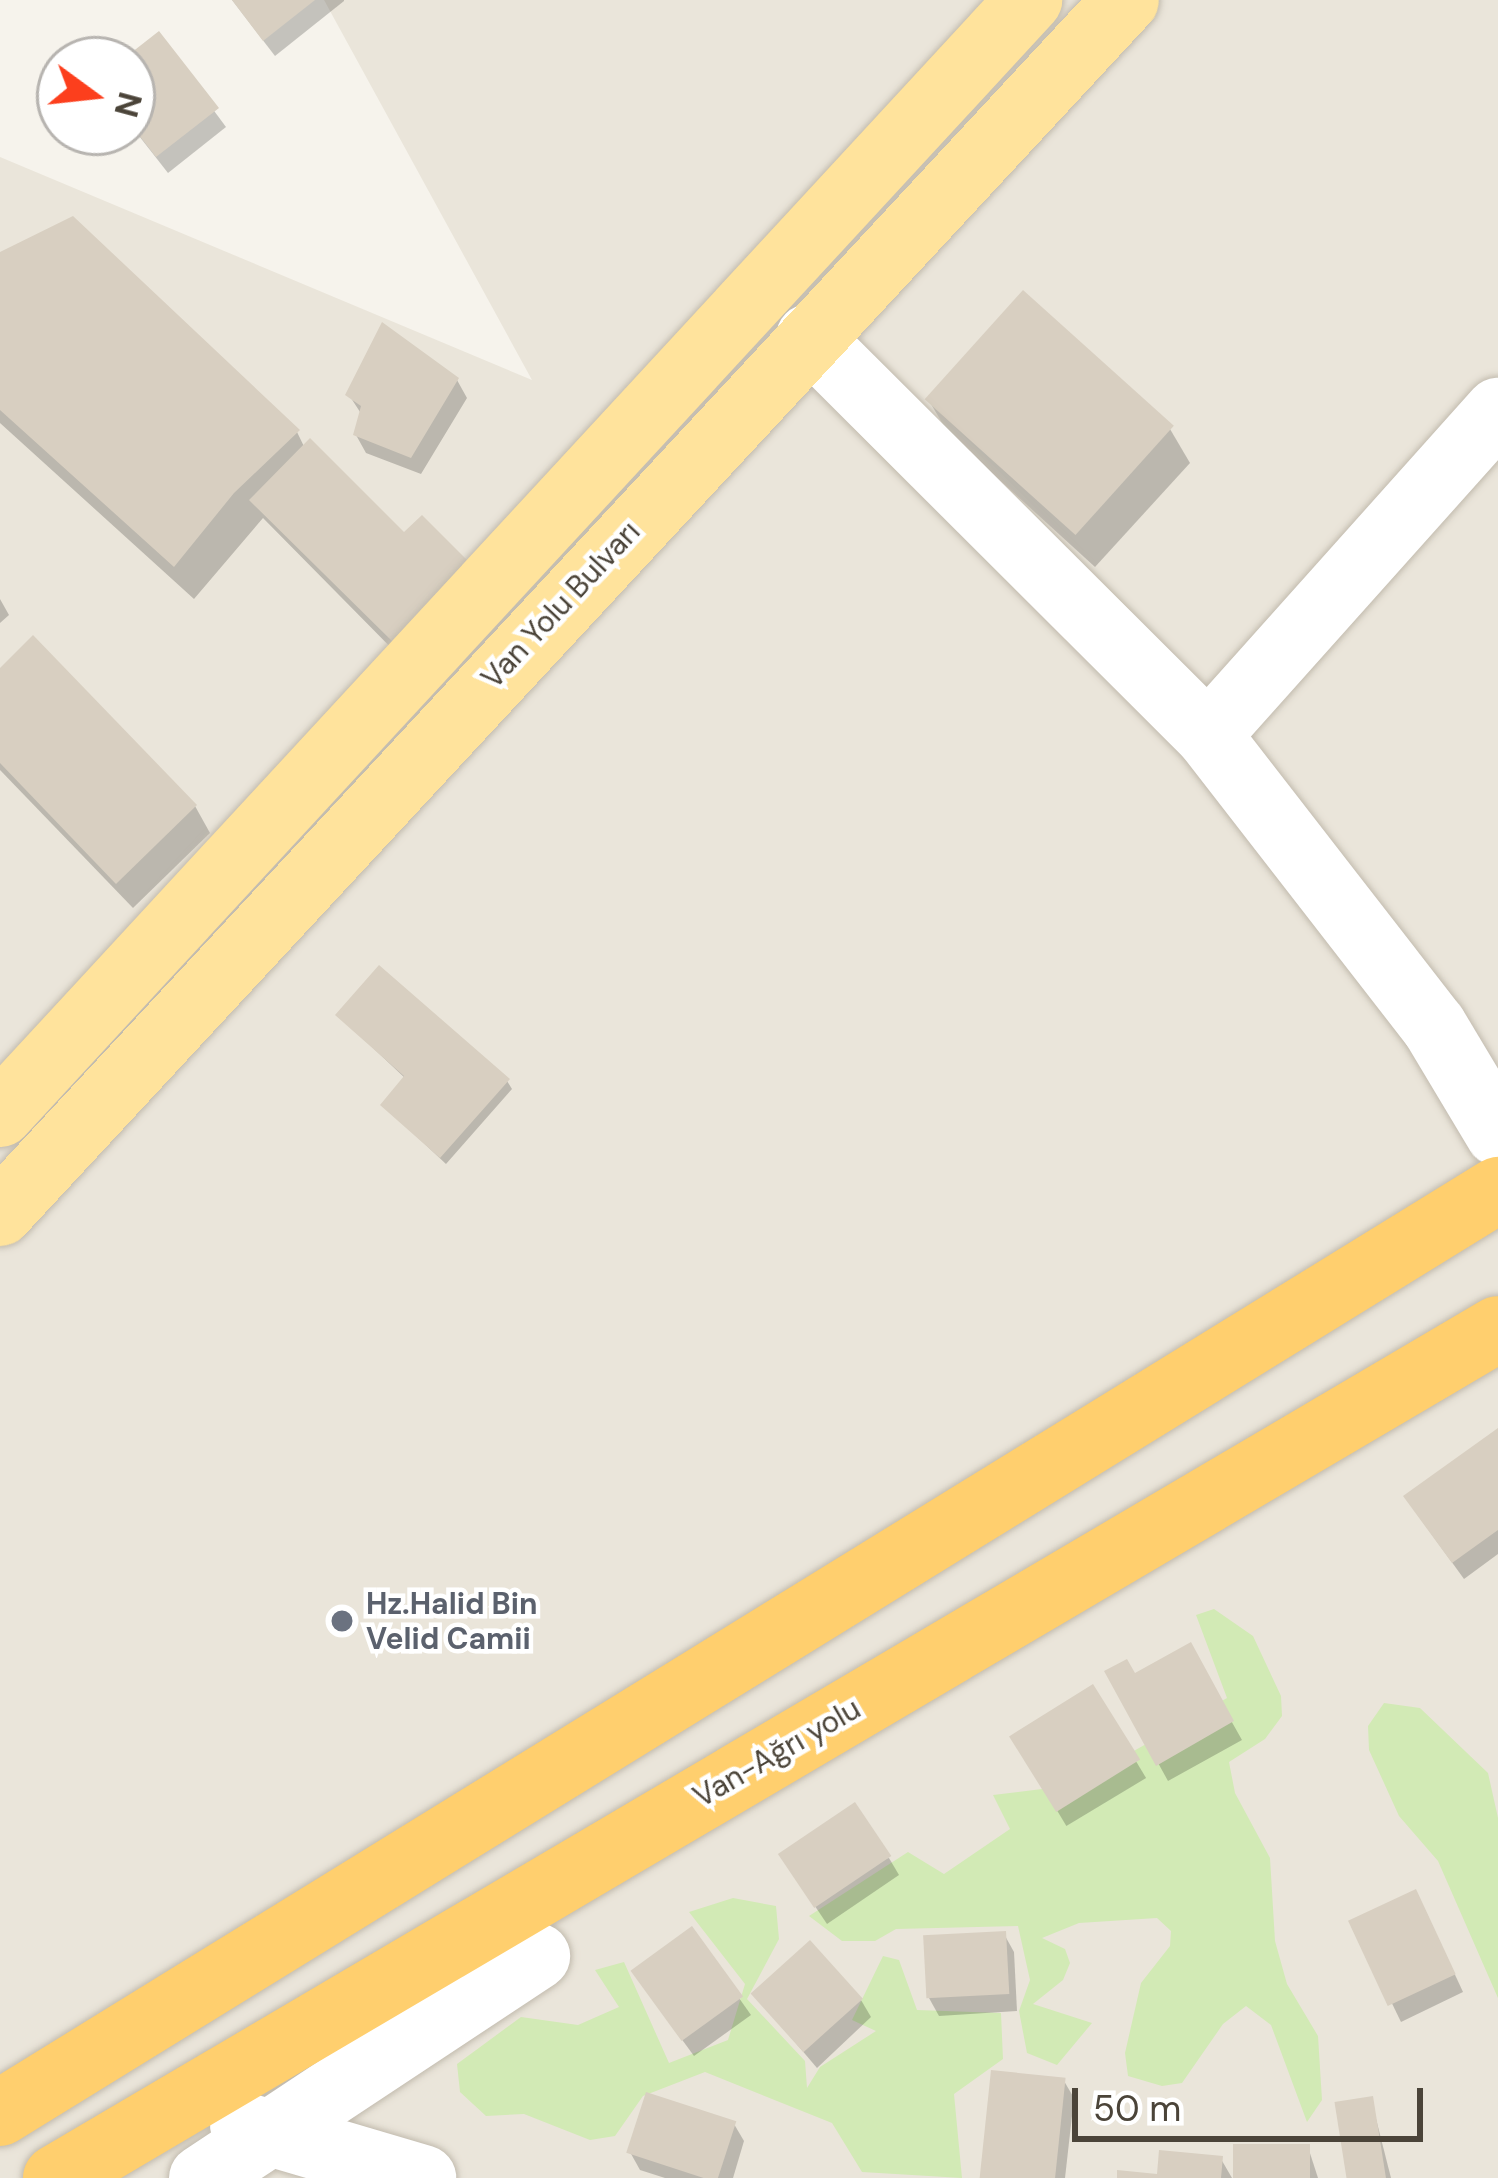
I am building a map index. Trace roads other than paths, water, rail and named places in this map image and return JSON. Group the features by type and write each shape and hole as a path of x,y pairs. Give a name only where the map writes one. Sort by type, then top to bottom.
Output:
{"highway":[{"path":"0,2113 1498,1190"},
{"name":"Van-Ağrı yolu","path":"56,2178 1498,1329"}],"main road":[{"path":"0,1114 1029,0"},
{"name":"Van Yolu Bulvarı","path":"0,1213 1126,0"}],"street":[{"path":"809,337 1208,735 1434,1026 1498,1132"},
{"path":"1208,735 1498,411"},
{"path":"202,2178 537,1956"},
{"path":"181,2102 271,2135 423,2178"}],"place":[{"name":"Hz.Halid Bin Velid Camii","path":"342,1621"}]}
